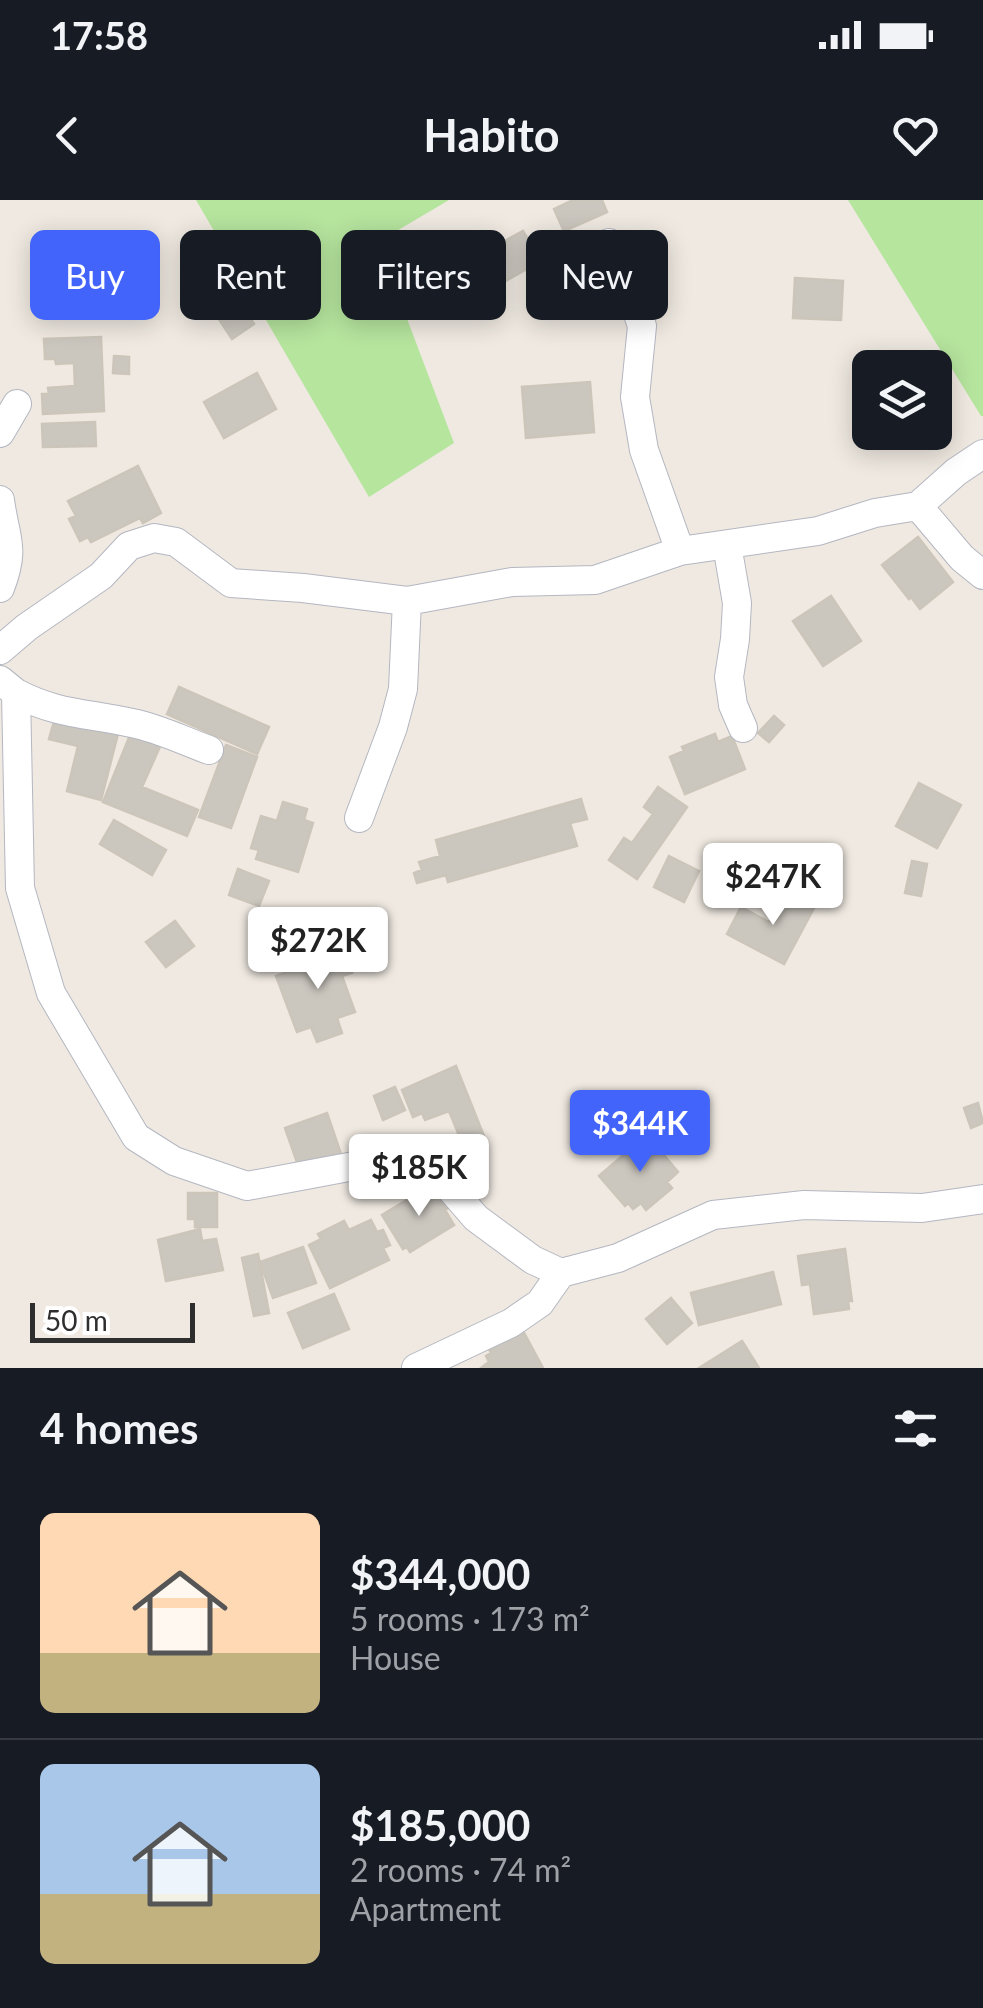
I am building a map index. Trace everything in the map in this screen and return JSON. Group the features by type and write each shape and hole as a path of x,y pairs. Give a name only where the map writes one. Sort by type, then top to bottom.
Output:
{"street":[{"path":"640,320 635,396 644,450 680,551"},
{"path":"0,434 16,404"},
{"path":"0,650 102,576 130,546 154,538 176,542 231,583 408,602 512,582 595,580 680,551 818,532 876,513 918,506 983,454"},
{"path":"0,500 10,538 8,568 0,588"},
{"path":"918,506 962,558 983,574"},
{"path":"727,545 737,603 729,677 733,705 743,728"},
{"path":"359,818 403,689 408,602"},
{"path":"8,687 36,704 135,723 208,750"},
{"path":"8,687 20,888 51,993 136,1137 174,1161 246,1186 354,1166 396,1163 437,1174 476,1218 533,1260 561,1273 618,1258 713,1214 804,1205 922,1208 983,1199"},
{"path":"416,1368 511,1323 540,1304 561,1273"}],"green space":[{"path":"196,200 449,200 398,230 341,230 341,320 407,320 454,443 369,497 266,320 321,320 321,230 213,230"},
{"path":"848,200 983,200 983,416 952,369 952,350 940,350"}],"building":[{"path":"573,200 602,200 607,212 564,230 554,209"},
{"path":"523,231 526,236 526,269 506,281 506,240"},
{"path":"795,278 843,281 841,320 793,318"},
{"path":"219,320 251,320 254,324 232,339"},
{"path":"101,337 104,411 43,414 42,394 49,394 48,388 75,386 74,363 56,364 55,359 45,359 44,339"},
{"path":"114,356 129,357 129,374 113,373"},
{"path":"257,373 276,409 224,438 204,402"},
{"path":"590,382 594,432 526,438 522,387"},
{"path":"95,422 96,446 43,447 42,424"},
{"path":"138,466 161,513 143,523 140,518 91,542 88,537 80,541 69,519 76,516 68,501"},
{"path":"918,537 953,582 920,609 882,565"},
{"path":"831,596 861,641 823,666 793,621"},
{"path":"179,687 269,727 257,754 167,714"},
{"path":"774,716 784,725 769,742 758,733"},
{"path":"55,718 118,734 101,800 67,791 78,746 49,739"},
{"path":"132,730 162,742 142,787 198,810 187,836 103,802"},
{"path":"715,734 718,742 732,736 745,769 685,794 670,757 684,751 682,747"},
{"path":"226,745 257,757 231,828 199,817"},
{"path":"919,783 961,805 937,848 896,826"},
{"path":"658,787 687,807 637,879 609,860 624,838 632,843 653,814 644,807"},
{"path":"581,799 587,819 570,823 577,846 448,882 446,875 417,883 414,873 422,870 419,862 440,856 436,840"},
{"path":"283,802 307,809 304,820 313,823 298,872 256,859 259,850 251,848 261,816 277,821"},
{"path":"114,820 166,850 152,875 100,844"},
{"path":"669,856 699,871 684,902 654,887"},
{"path":"912,861 927,864 921,896 905,893"},
{"path":"238,869 269,881 259,906 229,895"},
{"path":"785,892 814,908 784,964 727,934 741,907 769,922"},
{"path":"175,921 194,946 166,967 146,942"},
{"path":"343,945 352,973 342,976 355,1012 337,1018 342,1033 317,1042 311,1027 297,1032 276,976 284,973 281,967"},
{"path":"456,1066 484,1136 477,1135 473,1137 475,1141 463,1145 449,1111 425,1120 422,1113 413,1117 402,1090"},
{"path":"395,1087 405,1110 383,1120 374,1096"},
{"path":"978,1103 983,1123 971,1128 964,1108"},
{"path":"327,1113 341,1154 299,1168 285,1128"},
{"path":"647,1135 678,1172 667,1182 672,1188 646,1210 641,1203 633,1209 628,1203 625,1206 599,1176"},
{"path":"478,1143 483,1157 452,1169 447,1155"},
{"path":"438,1187 450,1207 445,1210 454,1225 410,1252 407,1247 403,1249 382,1215 425,1189 428,1194"},
{"path":"188,1193 217,1193 217,1227 195,1227 195,1219 188,1219"},
{"path":"371,1220 377,1232 383,1230 390,1245 383,1248 389,1260 330,1288 309,1245 321,1239 318,1234 344,1221 349,1230"},
{"path":"200,1229 202,1241 216,1239 223,1270 166,1281 158,1240"},
{"path":"303,1247 316,1283 273,1298 260,1262"},
{"path":"845,1249 852,1301 848,1301 849,1309 814,1314 810,1284 802,1285 798,1256"},
{"path":"258,1254 269,1313 254,1316 242,1258"},
{"path":"773,1272 781,1304 699,1325 691,1293"},
{"path":"334,1294 349,1329 303,1348 288,1313"},
{"path":"671,1298 692,1323 667,1344 646,1319"},
{"path":"522,1329 543,1368 481,1368 489,1362 488,1347"},
{"path":"742,1341 759,1368 699,1368"}]}
